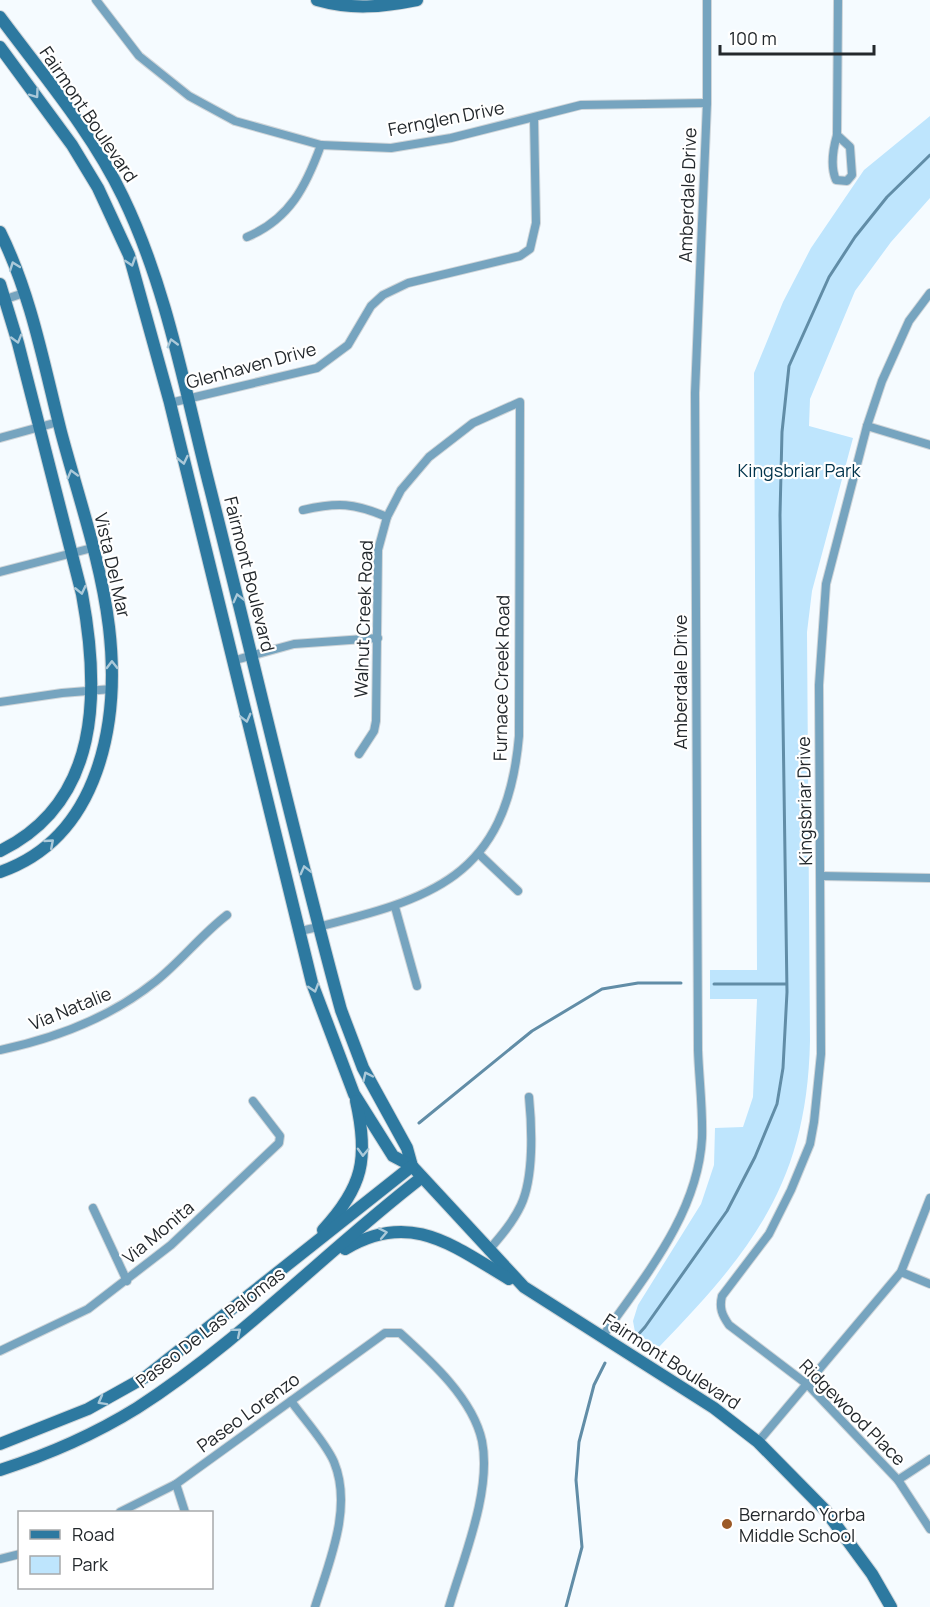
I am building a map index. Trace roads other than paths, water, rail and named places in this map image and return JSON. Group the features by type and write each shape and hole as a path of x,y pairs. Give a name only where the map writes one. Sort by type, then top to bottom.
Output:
{"main road":[{"path":"317,0 338,6 376,8 417,0"},
{"name":"Fairmont Boulevard","path":"0,17 68,108 122,194 155,276 319,927 351,1037 376,1095 407,1148 412,1166 524,1287 714,1408 758,1442 825,1510 891,1607"},
{"name":"Fairmont Boulevard","path":"0,47 72,145 112,217 129,255 170,404 298,932 326,1024 354,1094 393,1156 412,1166"},
{"name":"Vista Del Mar","path":"0,232 24,293 92,548 109,624 112,689 104,747 85,801 50,845 0,872"},
{"name":"Vista Del Mar","path":"0,284 40,427 72,554 89,633 92,690 86,737 70,788 56,810 35,831 0,851"},
{"path":"284,1267 325,1228 347,1201 357,1182 363,1147 354,1094"},
{"name":"Paseo De Las Palomas","path":"0,1444 88,1409 147,1376 412,1166"},
{"name":"Paseo De Las Palomas","path":"0,1470 72,1442 137,1408 192,1369 421,1178"},
{"path":"313,1268 364,1238 407,1231 425,1233 452,1244 524,1287"}],"street":[{"name":"Fernglen Drive","path":"96,0 139,56 189,96 235,121 321,145 392,148 451,138 581,105 707,103"},
{"name":"Amberdale Drive","path":"603,1336 666,1245 692,1193 702,1139 698,1050 695,393 707,103 707,0"},
{"path":"837,135 850,147 852,175 847,181 836,180 833,173 833,149 837,135 838,0"},
{"name":"Glenhaven Drive","path":"170,404 317,368 348,345 371,306 383,295 408,283 520,256 530,249 536,223 534,118"},
{"path":"247,237 264,230 291,207 308,181 321,145"},
{"path":"3,300 24,293"},
{"name":"Kingsbriar Drive","path":"720,1303 722,1296 769,1234 792,1190 810,1144 821,1054 819,685 826,584 867,426 882,381 909,321 930,293"},
{"name":"Walnut Creek Road","path":"359,754 369,741 376,721 378,550 387,517 401,490 429,457 473,423 520,402"},
{"name":"Furnace Creek Road","path":"298,932 395,908 428,893 479,854 505,807 516,774 518,755 520,402"},
{"path":"0,438 58,422"},
{"path":"867,426 930,444"},
{"path":"303,510 343,503 361,506 387,517"},
{"path":"0,572 92,548"},
{"path":"232,662 294,644 378,638"},
{"path":"0,702 112,689"},
{"path":"479,854 518,891"},
{"path":"821,876 930,878"},
{"path":"395,908 417,986"},
{"name":"Via Natalie","path":"0,1050 74,1029 102,1017 131,1000 171,968 209,928 227,915"},
{"path":"489,1251 513,1221 523,1202 528,1181 531,1122 529,1097"},
{"name":"Via Monita","path":"0,1351 68,1321 126,1281 188,1229 279,1143 280,1136 253,1101"},
{"path":"758,1442 901,1272 930,1198"},
{"path":"93,1208 126,1281"},
{"path":"901,1272 930,1284"},
{"name":"Ridgewood Place","path":"720,1303 722,1315 729,1325 808,1385 898,1480 930,1529"},
{"name":"Paseo Lorenzo","path":"122,1511 176,1484 391,1331 400,1333 463,1399 482,1441 482,1487 449,1607"},
{"path":"291,1401 334,1461 341,1493 341,1512 315,1607"},
{"path":"898,1480 930,1459"},
{"path":"176,1484 185,1511"},
{"path":"0,1559 18,1554"}],"waterway":[{"path":"636,1337 727,1211 755,1157 777,1104 783,1068 787,992 780,515 782,432 789,366 829,277 855,237 887,197 930,155"},
{"path":"419,1123 532,1031 602,989 638,983 681,983"},
{"path":"714,984 786,984"},
{"path":"566,1607 582,1547 576,1480 579,1442 594,1385 605,1363"}],"place":[{"name":"Bernardo Yorba Middle School","path":"727,1524"}],"park label":[{"name":"Kingsbriar Park","path":"799,470"}]}
